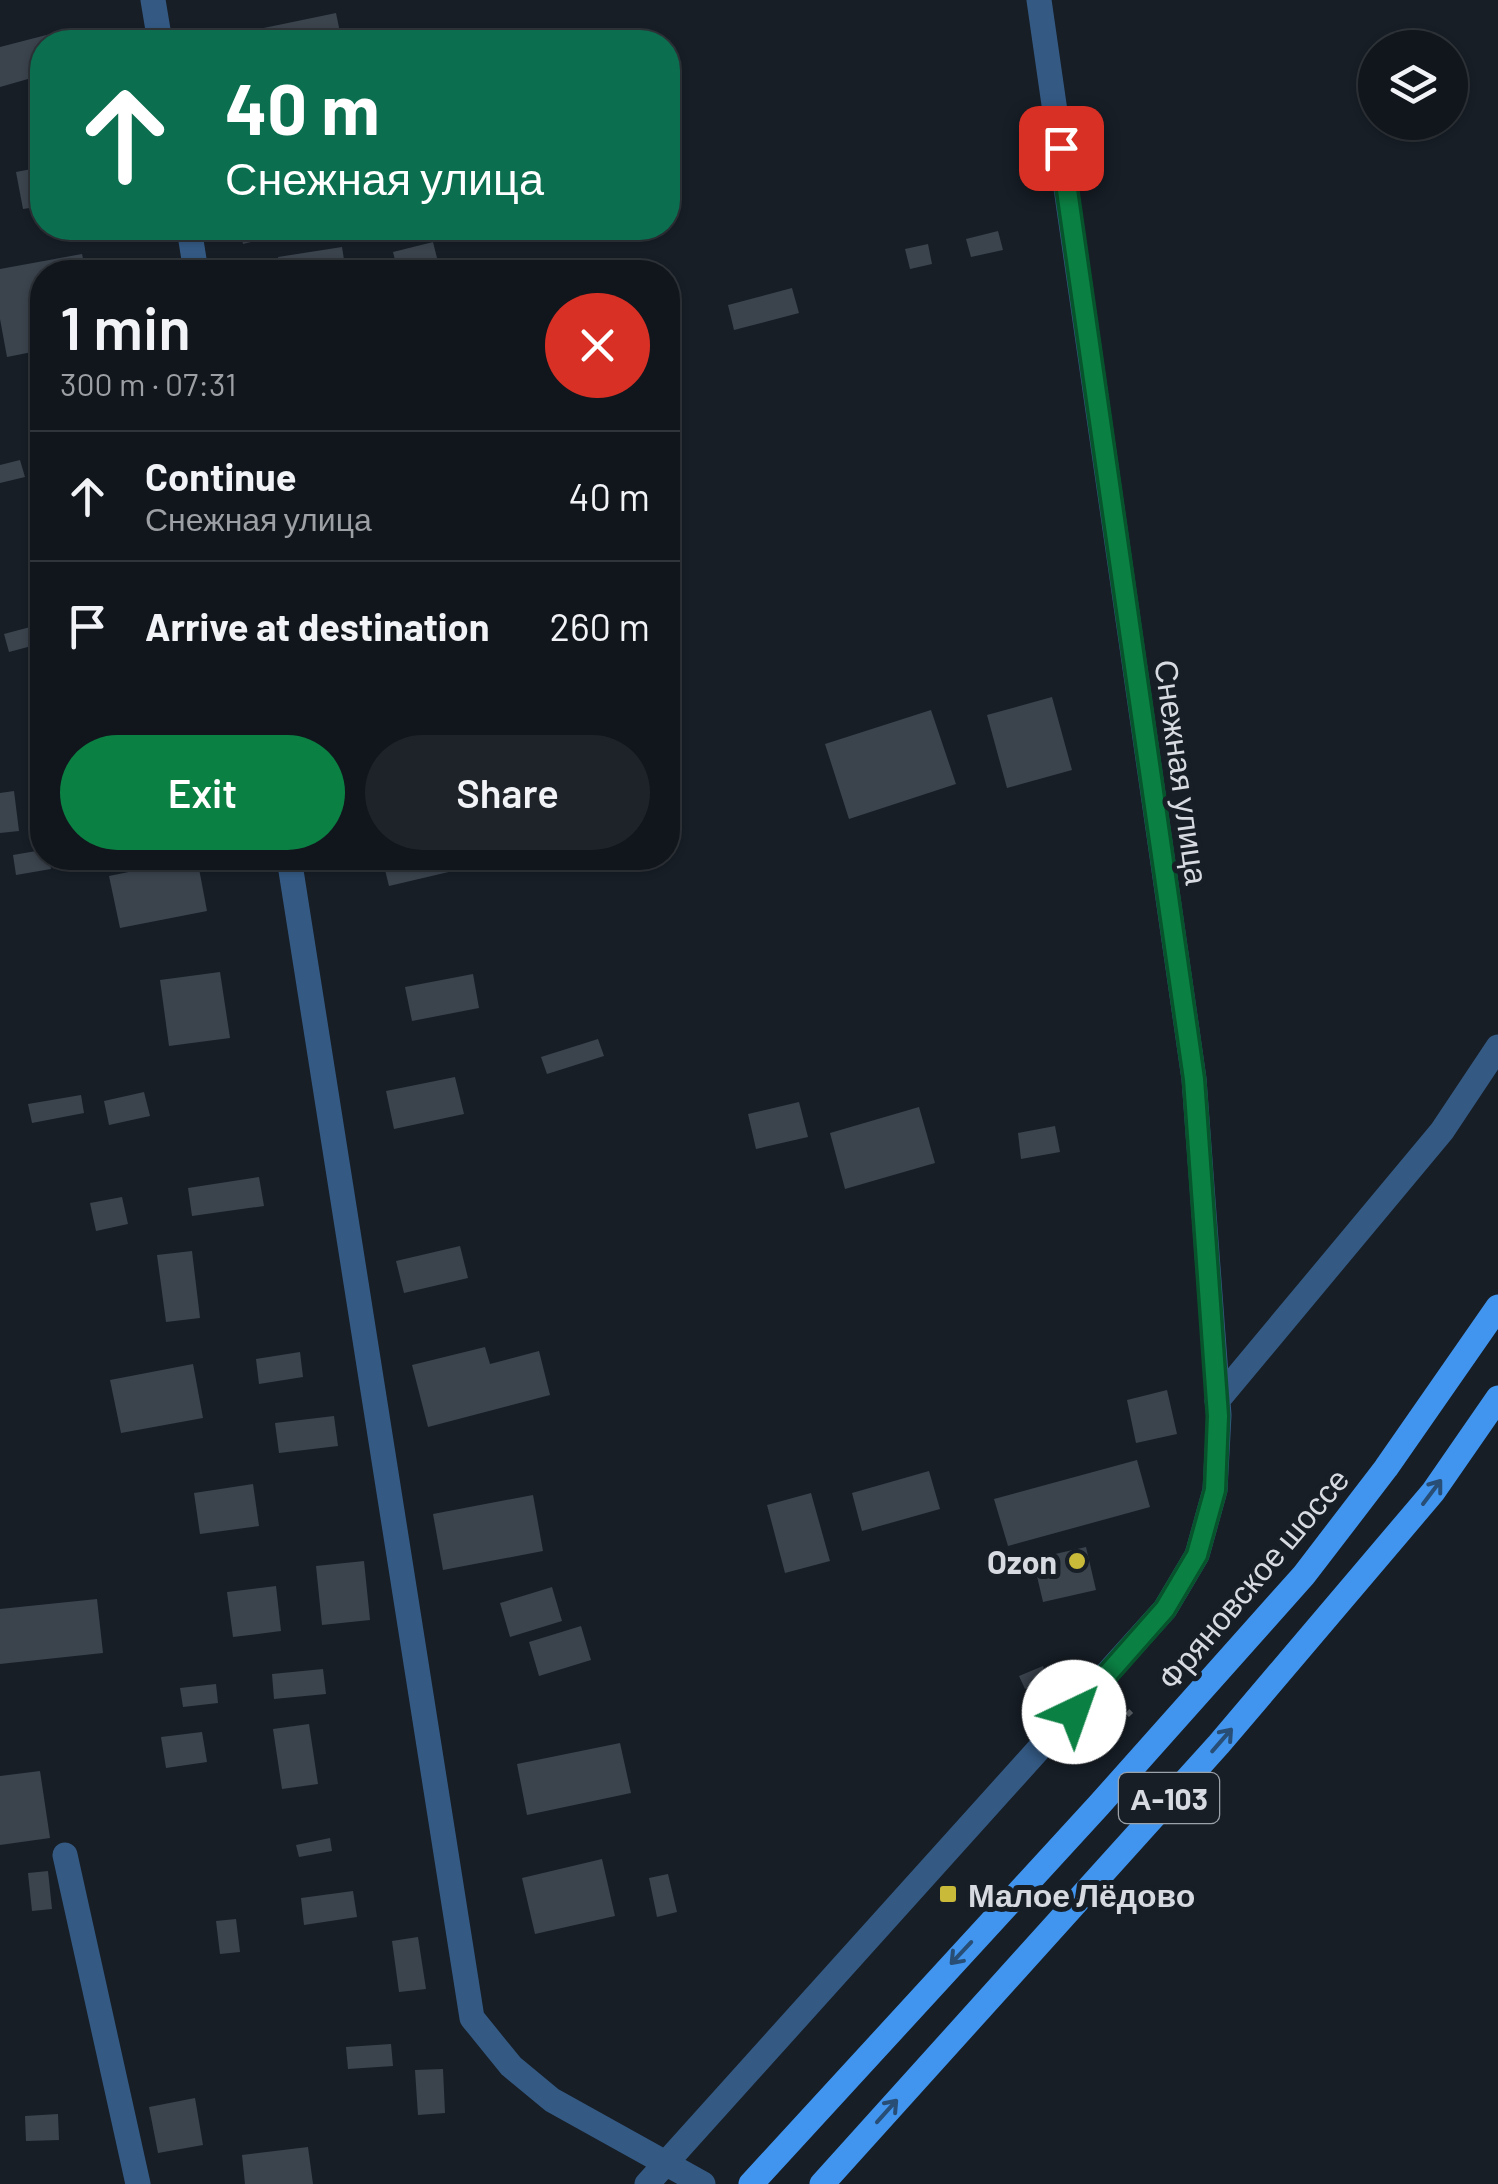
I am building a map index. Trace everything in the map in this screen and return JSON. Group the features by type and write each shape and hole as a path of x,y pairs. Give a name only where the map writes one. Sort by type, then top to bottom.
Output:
{"main road":[{"name":"Фряновское шоссе","path":"751,2184 1304,1575 1386,1468 1498,1307"},
{"name":"А-103","path":"822,2184 1219,1744 1433,1492 1498,1398"}],"street":[{"path":"153,0 158,30"},
{"name":"Снежная улица","path":"648,2184 1165,1609 1197,1555 1215,1490 1217,1401 1194,1079 1040,0"},
{"path":"290,870 472,2018 511,2066 552,2100 703,2184"},
{"path":"1217,1401 1442,1131 1498,1047"},
{"path":"65,1855 138,2184"}],"building":[{"path":"336,13 340,30 254,30"},
{"path":"30,39 30,78 0,87 0,47"},
{"path":"30,169 30,208 23,209 16,172"},
{"path":"998,231 1003,250 971,257 966,239"},
{"path":"433,242 438,260 395,260 393,252"},
{"path":"928,244 932,264 910,269 905,249"},
{"path":"342,247 344,260 278,260 278,257"},
{"path":"82,254 83,260 49,260"},
{"path":"30,264 30,352 7,357 0,319 0,269"},
{"path":"792,288 799,313 734,330 728,305"},
{"path":"20,460 25,477 0,483 0,465"},
{"path":"30,627 30,646 9,652 4,634"},
{"path":"1052,697 1072,770 1007,788 987,715"},
{"path":"931,710 956,784 849,819 825,744"},
{"path":"14,791 19,831 0,833 0,793"},
{"path":"30,852 30,870 45,870 16,875 13,855"},
{"path":"138,870 199,870 207,911 120,928 109,876"},
{"path":"385,870 457,870 389,886"},
{"path":"220,972 230,1038 169,1046 160,980"},
{"path":"473,974 479,1008 412,1021 405,987"},
{"path":"598,1039 604,1056 547,1074 541,1057"},
{"path":"455,1077 464,1114 394,1129 386,1091"},
{"path":"144,1092 150,1116 109,1125 104,1101"},
{"path":"81,1095 84,1113 32,1123 28,1104"},
{"path":"799,1102 808,1137 756,1149 748,1114"},
{"path":"919,1107 935,1163 845,1189 830,1133"},
{"path":"1055,1126 1060,1152 1021,1159 1018,1133"},
{"path":"259,1177 264,1206 192,1216 188,1188"},
{"path":"122,1197 128,1224 96,1231 90,1203"},
{"path":"460,1246 468,1278 404,1293 396,1261"},
{"path":"192,1251 200,1318 166,1322 157,1255"},
{"path":"485,1347 490,1364 539,1351 550,1395 428,1427 412,1365"},
{"path":"300,1352 303,1377 259,1384 256,1359"},
{"path":"193,1364 203,1418 121,1433 110,1380"},
{"path":"1167,1390 1177,1434 1136,1443 1127,1400"},
{"path":"334,1416 338,1446 279,1453 275,1423"},
{"path":"1137,1460 1150,1507 1008,1546 994,1499"},
{"path":"929,1471 940,1509 862,1531 852,1493"},
{"path":"253,1484 259,1526 200,1534 194,1493"},
{"path":"811,1493 830,1561 785,1573 767,1505"},
{"path":"533,1495 543,1551 443,1570 433,1514"},
{"path":"1086,1547 1096,1590 1043,1602 1033,1559"},
{"path":"364,1561 370,1620 322,1625 316,1566"},
{"path":"276,1586 281,1631 233,1637 227,1592"},
{"path":"552,1587 562,1621 510,1637 500,1603"},
{"path":"97,1599 103,1653 0,1664 0,1609"},
{"path":"581,1626 591,1660 539,1676 529,1642"},
{"path":"1043,1666 1048,1679 1025,1689 1019,1676"},
{"path":"323,1669 326,1694 274,1699 272,1674"},
{"path":"216,1684 218,1703 183,1707 180,1688"},
{"path":"309,1724 318,1784 282,1789 273,1729"},
{"path":"202,1732 207,1762 166,1768 161,1737"},
{"path":"620,1743 631,1793 527,1815 517,1764"},
{"path":"40,1771 50,1838 0,1845 0,1776"},
{"path":"330,1838 332,1851 299,1857 296,1845"},
{"path":"602,1859 615,1916 535,1934 522,1878"},
{"path":"48,1871 52,1909 32,1911 28,1873"},
{"path":"668,1874 677,1912 657,1917 649,1878"},
{"path":"353,1891 357,1917 304,1925 301,1898"},
{"path":"236,1919 240,1952 220,1954 216,1921"},
{"path":"418,1937 426,1989 399,1992 392,1941"},
{"path":"391,2044 393,2066 348,2069 346,2047"},
{"path":"443,2069 445,2113 418,2115 415,2070"},
{"path":"195,2098 203,2145 158,2153 149,2107"},
{"path":"58,2114 59,2140 26,2141 25,2116"},
{"path":"308,2147 313,2184 245,2184 242,2155"}],"place":[{"name":"Ozon","path":"1077,1561"},
{"name":"Малое Лёдово","path":"948,1894"}],"route":[{"path":"1061,148 1194,1079 1218,1416 1215,1490 1197,1555 1165,1609 1074,1712"}]}
